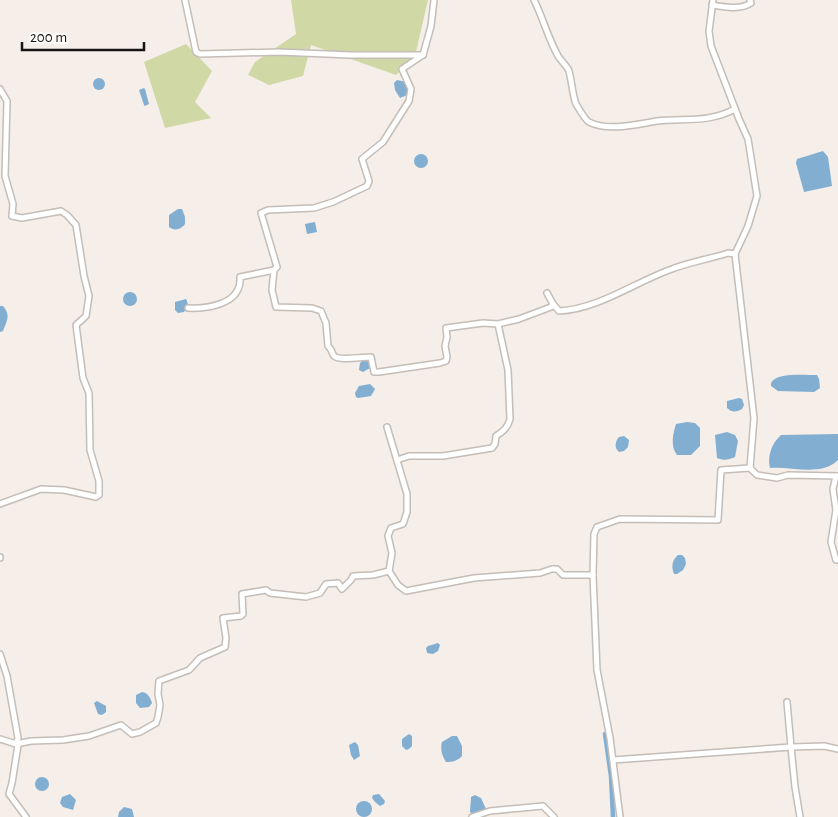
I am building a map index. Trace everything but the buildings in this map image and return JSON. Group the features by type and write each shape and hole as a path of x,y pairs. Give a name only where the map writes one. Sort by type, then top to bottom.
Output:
{"street":[{"path":"185,0 196,52 200,54 279,52 350,55 423,54"},
{"path":"434,0 431,26 423,54 402,69 411,89 409,101 383,142 362,159 368,181 367,186 314,208 268,210 261,213 277,267 274,270 272,290 276,307 312,308 321,311 326,323 328,346 331,348 334,356 338,358 371,357 374,372 446,361 446,328 482,323 498,324 519,319 551,307 553,304"},
{"path":"534,0 540,11 549,41 561,62 568,68 577,106 590,122 603,126 634,126 660,121 712,118 735,109"},
{"path":"750,0 751,3 747,5 725,8 712,2 708,31 711,46 748,139 757,196 748,226 735,254 754,418 750,468"},
{"path":"0,89 7,101 5,176 13,204 12,216 22,218 61,211 76,225 89,296 86,316 76,325 83,378 89,392 90,450 99,480 99,495 96,497 64,490 41,489 0,504"},
{"path":"547,293 559,311 569,310 597,301 671,269 728,253 735,254"},
{"path":"188,308 200,308 219,304 236,293 241,286 240,277 274,270"},
{"path":"397,460 408,456 443,456 492,448 495,444 496,436 509,425 510,418 508,370 498,324"},
{"path":"387,427 406,484 407,494 407,512 403,524 391,528 388,536 392,553 390,570 398,585 406,591 474,578 540,572 552,569 558,569 563,576 594,575"},
{"path":"617,817 613,760 597,670 594,534 597,527 620,519 718,520 721,470 750,468 757,475 777,478 788,475 837,476 833,489 836,510 831,542 836,560 838,560"},
{"path":"0,740 16,744 32,741 63,740 89,736 121,725 132,734 140,732 156,723 158,717 159,681 189,670 200,658 224,647 226,638 222,618 241,616 243,614 242,594 266,590 270,593 306,597 320,593 326,584 338,583 342,589 353,576 372,575 390,570"},
{"path":"0,654 3,660 18,738 15,770 9,794 26,817"},
{"path":"787,702 795,787 800,817"},
{"path":"613,760 791,747 824,746 838,749"},
{"path":"472,817 490,811 543,806 554,817"}],"green space":[{"path":"291,0 428,0 415,56 396,75 311,45 303,76 269,85 248,75 255,62 296,34"},
{"path":"186,44 212,71 195,102 211,118 165,128 144,62"}],"water":[{"path":"97,78 101,78 105,84 101,90 97,90 93,86 93,82"},
{"path":"397,80 406,82 409,92 400,98 395,90 394,83"},
{"path":"144,88 149,104 145,106 139,90"},
{"path":"823,151 828,157 832,186 804,192 796,163 797,159"},
{"path":"421,154 426,156 428,161 426,166 421,168 416,166 414,161 416,156"},
{"path":"178,209 182,209 185,224 179,229 173,229 169,227 169,215"},
{"path":"315,222 317,232 307,234 305,224"},
{"path":"130,292 135,294 137,299 135,304 130,306 125,304 123,299 125,294"},
{"path":"186,299 188,304 186,309 184,312 178,313 175,310 175,302"},
{"path":"0,306 3,306 8,315 3,331 0,332"},
{"path":"366,358 369,360 370,368 363,372 359,370 360,363"},
{"path":"817,375 820,388 814,392 778,391 771,386 774,379 779,377"},
{"path":"370,384 375,389 371,396 356,397 355,393 359,386"},
{"path":"742,399 744,405 742,409 735,412 727,408 727,401"},
{"path":"695,423 700,428 700,446 691,455 677,455 673,444 676,424"},
{"path":"727,432 735,435 738,441 735,457 722,460 717,458 715,435"},
{"path":"838,434 838,460 831,465 806,470 770,468 771,450 781,435"},
{"path":"624,436 629,440 628,447 624,451 619,452 616,449 616,442 619,437"},
{"path":"678,555 682,555 685,558 686,564 683,570 674,574 674,559"},
{"path":"438,643 440,645 438,651 433,654 427,653 426,648 428,646"},
{"path":"142,692 147,694 152,703 149,707 140,708 136,703 136,695"},
{"path":"97,701 106,706 106,712 102,715 98,714 94,703"},
{"path":"409,734 412,736 412,746 406,750 402,746 402,739"},
{"path":"452,736 457,736 462,746 462,756 455,761 446,762 441,747 442,742"},
{"path":"355,742 358,745 360,756 354,760 349,745"},
{"path":"42,777 47,779 49,784 47,789 42,791 37,789 35,784 37,779"},
{"path":"70,794 76,800 73,810 63,807 60,803 62,797"},
{"path":"379,794 385,801 380,806 372,798 373,795"},
{"path":"475,795 481,798 486,809 473,814 470,812 471,797"},
{"path":"364,801 372,809 364,817 356,809"},
{"path":"124,807 132,809 134,817 118,817 119,812"}],"waterway":[{"path":"605,734 611,776 613,817"}]}
